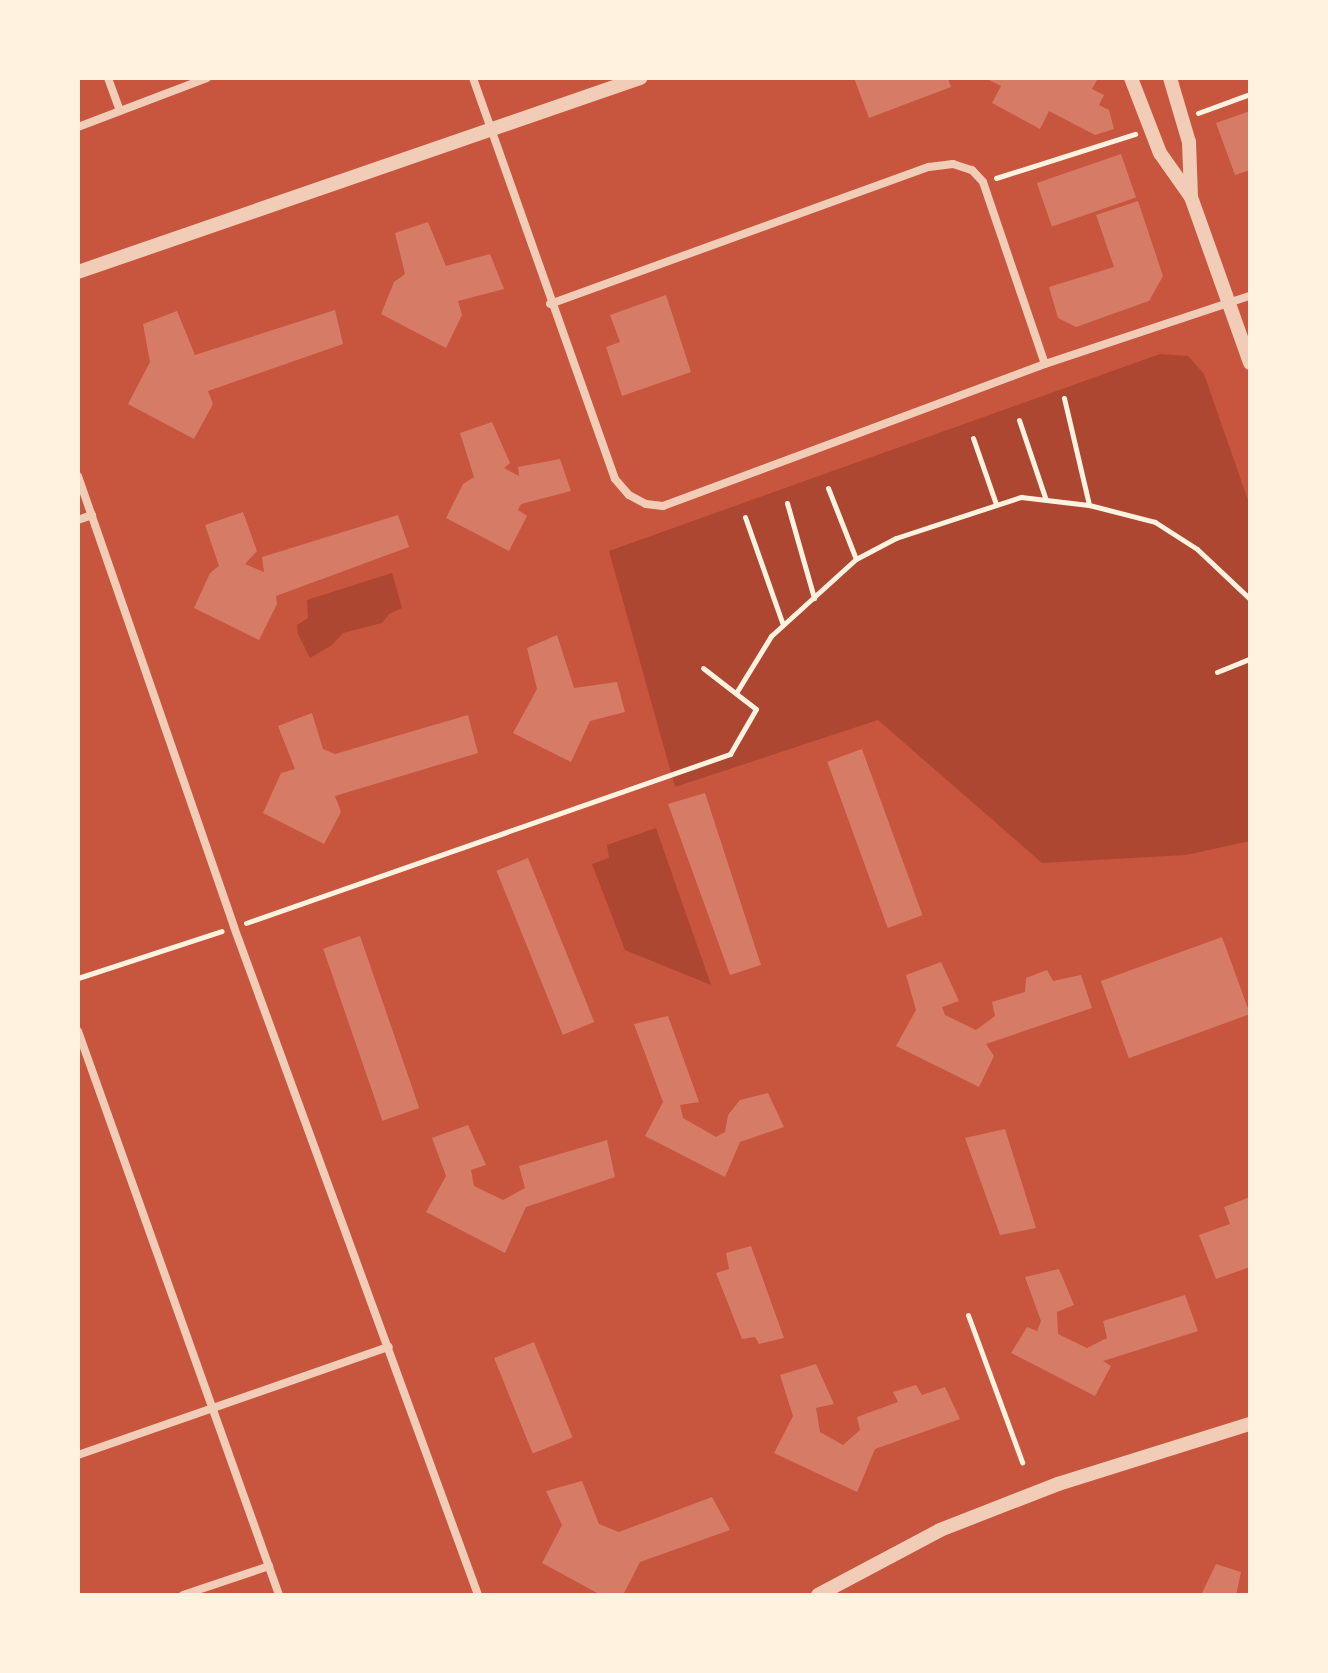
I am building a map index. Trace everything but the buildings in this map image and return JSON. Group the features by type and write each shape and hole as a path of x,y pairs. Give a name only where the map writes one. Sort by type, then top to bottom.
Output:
{"street":[{"path":"108,78 120,111"},
{"path":"78,127 207,78"},
{"path":"473,78 550,304 615,479 629,495 646,504 663,506 1045,364 1250,296"},
{"path":"78,272 640,78"},
{"path":"1131,78 1160,153 1191,197 1250,363"},
{"path":"1170,78 1189,142 1191,197"},
{"path":"550,304 929,167 953,164 972,170 983,182 1045,364"},
{"path":"78,476 234,927 478,1595"},
{"path":"78,520 92,515"},
{"path":"78,1031 279,1595"},
{"path":"78,1455 389,1347"},
{"path":"818,1595 940,1530 1058,1484 1250,1424"},
{"path":"183,1595 269,1566"}],"path":[{"path":"1182,118 1250,94"},
{"path":"983,182 1150,129"},
{"path":"1064,398 1089,505"},
{"path":"1019,420 1046,500"},
{"path":"973,438 996,504"},
{"path":"828,488 856,559"},
{"path":"736,693 771,636 856,559 896,538 1021,497 1089,505 1155,522 1197,549 1250,599"},
{"path":"787,503 814,598"},
{"path":"745,517 783,625"},
{"path":"1217,672 1250,659"},
{"path":"78,978 234,927 730,754 756,709 703,668"},
{"path":"968,1315 1022,1462"}],"shaded area":[{"path":"1160,354 1188,356 1204,374 1250,506 1250,841 1186,855 1042,863 878,720 675,787 609,551"},
{"path":"392,573 402,608 389,614 382,623 343,633 332,645 310,658 297,625 308,618 307,600"},
{"path":"656,828 711,985 625,950 592,864 609,858 607,845"}]}
